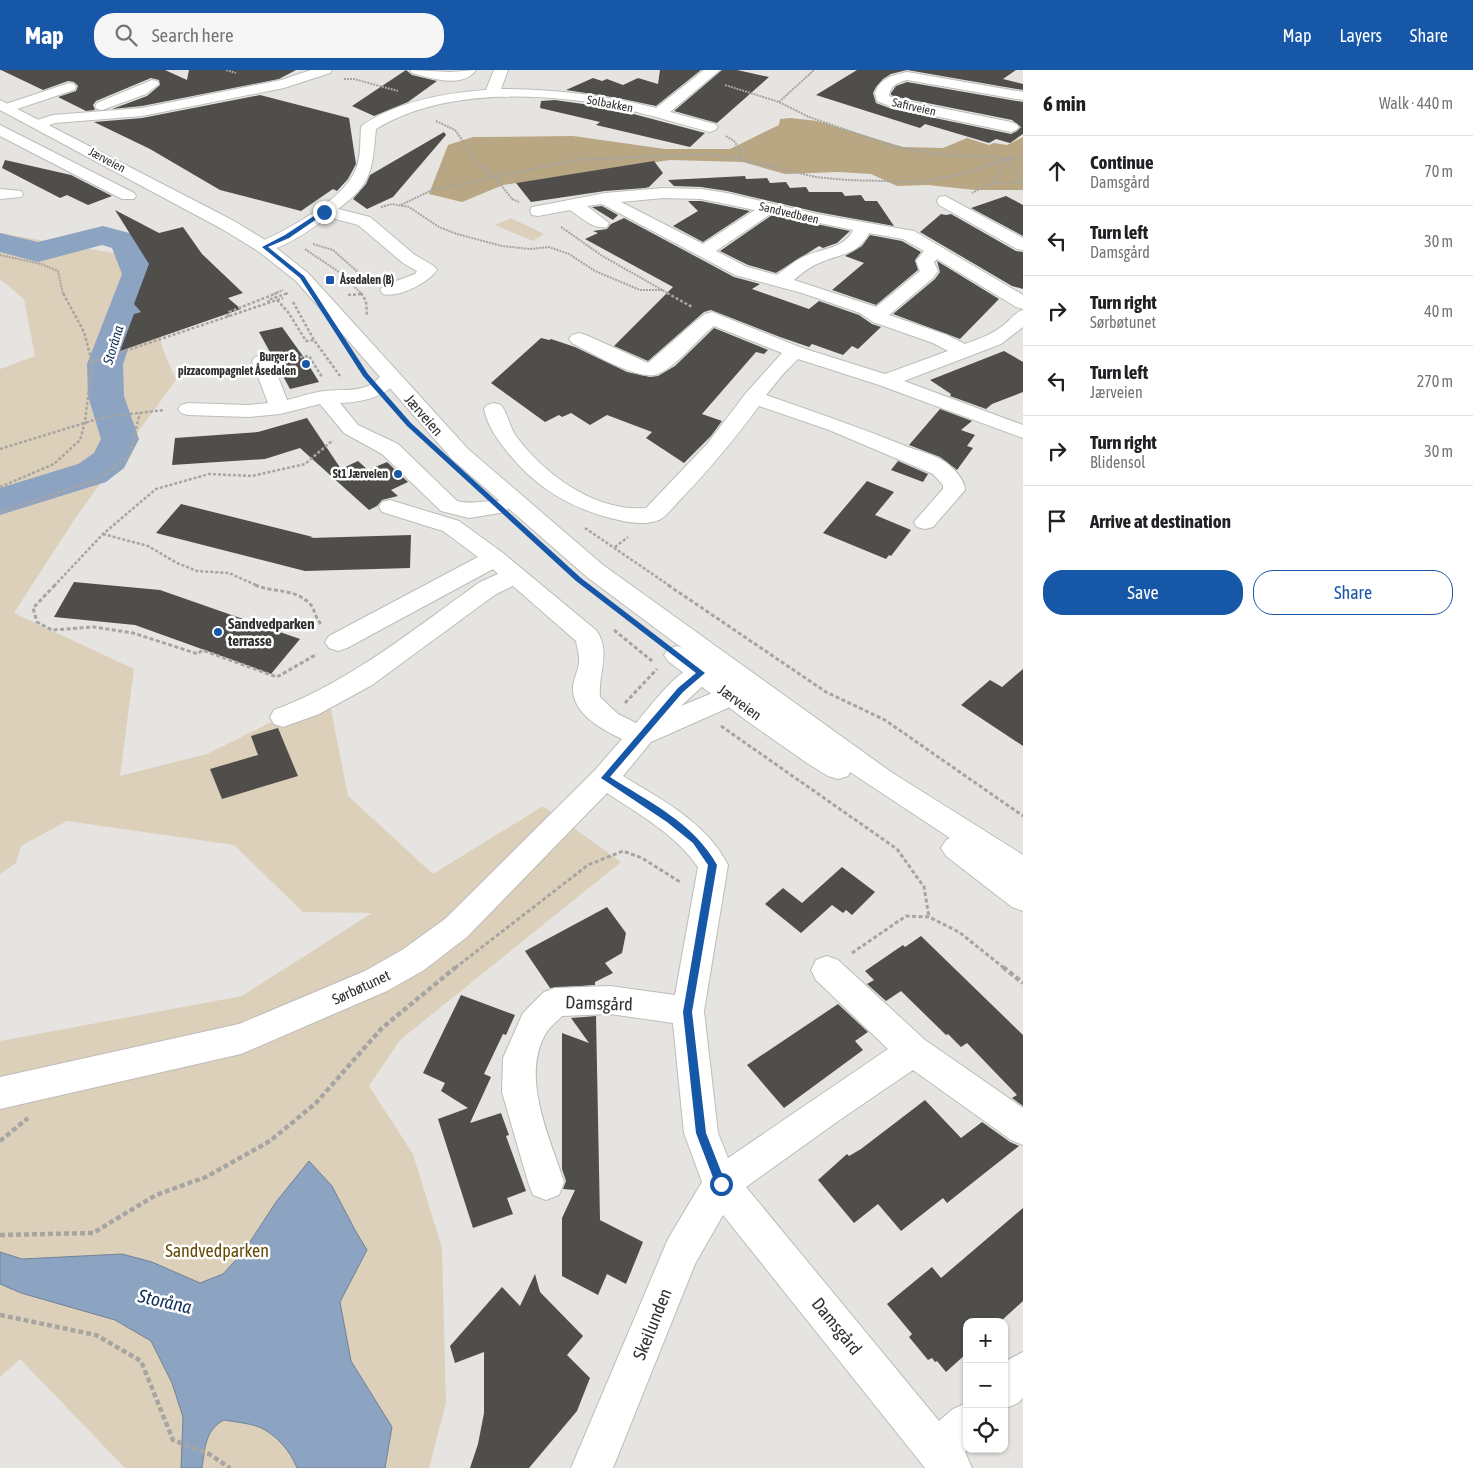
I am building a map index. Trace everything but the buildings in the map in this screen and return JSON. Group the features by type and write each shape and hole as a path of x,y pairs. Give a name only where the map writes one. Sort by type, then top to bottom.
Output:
{"street":[{"path":"38,124 53,119 75,116 142,112 272,86 323,70"},
{"path":"417,70 450,77 461,76 469,70"},
{"path":"492,94 501,70"},
{"path":"658,114 708,74"},
{"name":"Safirveien","path":"1011,127 892,102 882,98 882,93 884,87 896,78 908,76 1023,96"},
{"path":"75,116 141,91 152,84"},
{"path":"4,106 69,87"},
{"name":"Solbakken","path":"324,212 352,189 364,170 369,126 393,114 434,102 492,94 545,93 610,102 710,127"},
{"name":"Jærveien","path":"4,106 228,225 264,247 293,286 378,381 409,424 498,508 578,579 701,673"},
{"path":"0,130 128,196"},
{"name":"Sandvedbøen","path":"538,211 605,198 663,194 701,194 908,235 1023,303"},
{"path":"605,198 616,206 741,271 867,309 889,322 940,339 964,351"},
{"path":"945,201 1023,245"},
{"path":"572,204 601,223"},
{"path":"704,251 769,208"},
{"path":"264,247 287,236 324,212 364,221 409,259 428,270 421,278 383,290"},
{"path":"779,282 809,260 842,250 859,238 863,227"},
{"path":"877,315 893,304 927,274 929,271 925,260 935,250"},
{"path":"886,381 994,340 1012,328 1023,316"},
{"path":"579,339 635,366 651,370 666,361 694,331 712,318 795,352 886,381 1023,432"},
{"path":"494,408 500,425 521,455 549,483 563,493 582,502 631,516 653,514 706,459 753,397 783,362 795,352"},
{"path":"262,361 280,408"},
{"path":"188,409 248,411 280,408 325,397 355,396 378,381"},
{"name":"Jærveien","path":"378,381 515,503 734,686 804,748 877,791 1023,898"},
{"path":"325,397 351,429 390,450 449,506 469,511 498,508"},
{"path":"753,397 854,433 941,469 954,484 954,490 925,522"},
{"path":"390,507 451,526 495,558 588,637 592,662 586,685 587,700 609,721 639,736"},
{"path":"338,642 495,558"},
{"path":"283,717 310,707 363,678 488,588 514,576"},
{"path":"701,673 734,686"},
{"name":"Sørbøtunet","path":"0,1093 241,1039 376,982 413,960 456,928 605,778 680,690 701,673"},
{"name":"Jærveien","path":"734,686 1023,870"},
{"name":"Sørbøtunet","path":"639,736 734,686"},
{"name":"Damsgård","path":"605,778 670,820 696,841 713,865 688,1012 701,1133 721,1184 944,1459"},
{"path":"827,970 913,1051 1023,1128"},
{"name":"Damsgård","path":"546,1182 519,1092 520,1058 534,1023 555,1002 610,1000 688,1012"},
{"path":"721,1184 829,1107 913,1051"},
{"name":"Skeilunden","path":"592,1468 681,1252 721,1184"},
{"path":"1008,1385 1023,1372"},
{"path":"944,1459 963,1429"}],"path":[{"path":"779,102 814,70"},
{"path":"708,74 779,102 809,117 896,147 946,155 1023,157"},
{"path":"344,79 354,79 376,84 419,98 431,99 434,102"},
{"path":"408,109 455,130 479,164 494,176 512,199 538,211 601,255 712,318"},
{"path":"710,127 734,141 741,151 739,159"},
{"path":"401,205 432,190 576,160 707,154 739,159 816,177 846,180 919,182 964,174 1009,158"},
{"path":"1009,158 1020,182 1023,184"},
{"path":"945,201 977,192 992,183 1009,158"},
{"path":"992,183 1020,182"},
{"path":"346,216 392,204 401,205 409,207 439,227 457,234 502,246 530,249 549,248 569,254 594,271 640,290 663,290"},
{"path":"311,244 334,250 383,290"},
{"path":"0,255 41,264 58,271 63,293 84,332 92,362 85,422 80,440 54,464 0,487"},
{"path":"328,270 329,265"},
{"path":"269,303 268,300 293,286"},
{"path":"228,317 229,312 293,286"},
{"path":"346,295 383,290"},
{"path":"92,362 283,298"},
{"path":"277,300 288,312 306,342 314,340"},
{"path":"292,301 314,340 340,377"},
{"path":"262,361 309,356 324,381 325,397"},
{"path":"0,449 104,417 174,408 188,409"},
{"path":"0,512 97,480 129,456 140,413"},
{"path":"103,534 148,546 177,563 197,571 229,573 265,589 296,594 311,604 317,620 338,642 277,677 202,650 198,654 133,633 94,627 52,630 37,622 33,608 103,534 156,489 209,474 252,476 304,464 334,439 351,429"},
{"path":"609,721 659,667"},
{"path":"716,723 897,849 924,886 929,916"},
{"path":"0,1235 93,1233 156,1194 206,1177 270,1141 316,1103 382,1028 441,979 588,865 623,851 642,858 677,880 709,893"},
{"path":"827,970 906,916 929,916 959,932 1023,983"},
{"path":"0,1315 96,1335 142,1361 172,1440 209,1454 230,1468"}],"green space":[{"path":"511,218 544,234 533,241 495,225"},
{"name":"Sandvedparken","path":"0,233 136,257 164,352 176,380 76,517 14,613 134,669 120,776 207,754 328,694 348,796 433,874 543,806 621,862 400,1040 369,1086 413,1154 442,1248 446,1403 429,1468 125,1468 20,1359 0,1377 0,1041 242,996 372,913 303,912 234,845 67,821 21,846 16,863 0,874 0,369 35,356 24,299 0,279"}],"shaded area":[{"path":"791,118 817,121 903,147 943,148 967,138 989,145 994,143 1007,145 1023,137 1023,190 975,190 928,185 897,186 871,174 838,172 785,174 743,162 670,160 503,185 462,202 429,194 448,145 473,137 573,136 665,149 730,149 779,125 780,119"}],"water":[{"path":"309,1161 332,1186 367,1250 340,1302 351,1361 392,1427 385,1468 297,1468 282,1444 265,1430 251,1424 224,1420 209,1434 202,1468 181,1468 183,1417 172,1383 151,1341 115,1320 21,1293 0,1284 0,1252 22,1259 122,1254 152,1262 200,1283 223,1274 244,1251 276,1202"}],"waterway":[{"name":"Storåna","path":"0,242 38,252 103,235 126,242 138,274 105,364 106,396 120,439 110,460 92,473 0,502"}],"place":[{"name":"Åsedalen (B)","path":"330,280"},
{"name":"Burger & pizzacompagniet Åsedalen","path":"306,364"},
{"name":"St1 Jærveien","path":"398,474"},
{"name":"Sandvedparken terrasse","path":"218,632"}],"route":[{"path":"324,212 287,236 264,247 302,277 365,375 409,424 498,508 578,579 701,673 680,690 605,778 670,820 696,841 713,865 688,1012 701,1133 721,1184"}]}
